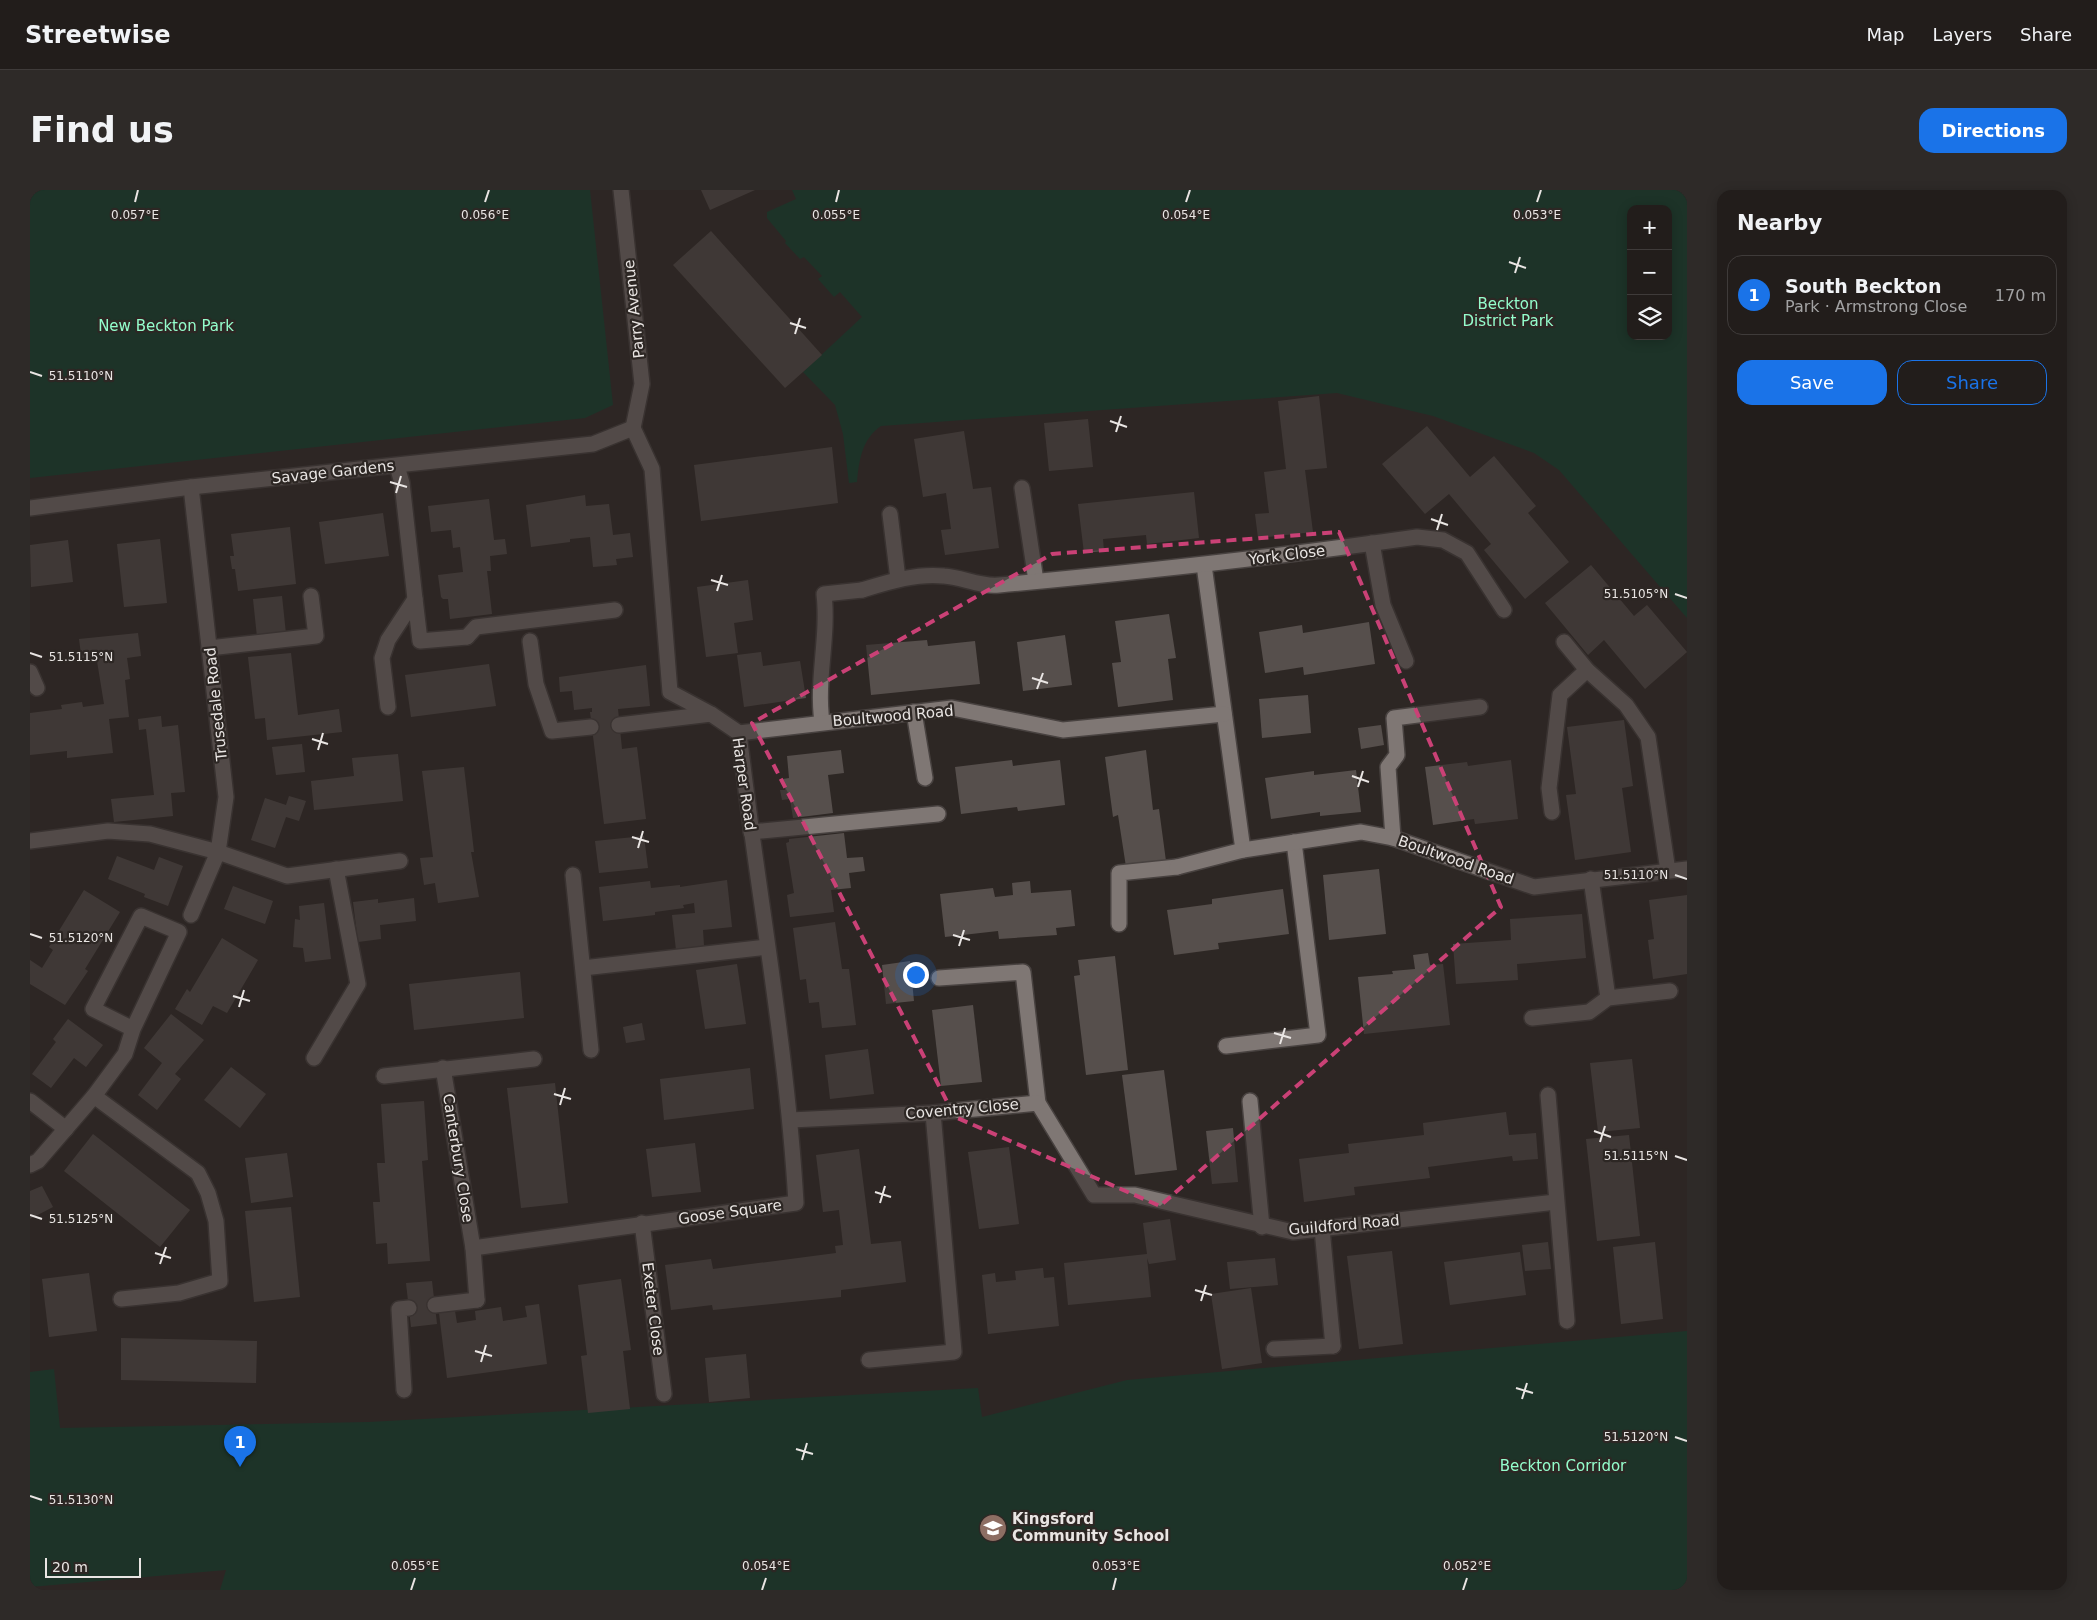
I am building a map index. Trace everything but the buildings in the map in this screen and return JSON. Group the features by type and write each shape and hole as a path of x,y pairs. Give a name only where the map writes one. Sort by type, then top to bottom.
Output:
{"street":[{"name":"Parry Avenue","path":"621,190 642,384 633,428"},
{"name":"Savage Gardens","path":"30,508 191,487 593,444 633,428"},
{"name":"Harper Road","path":"633,428 652,468 670,692 711,714 739,733 791,1120"},
{"path":"397,466 402,483 420,642 467,637 476,627 615,610"},
{"name":"Trusedale Road","path":"30,1165 38,1161 66,1129 94,1096 125,1054 133,1029 179,932 191,915 218,852 226,797 191,487"},
{"path":"1022,488 1036,581"},
{"path":"890,514 898,579"},
{"name":"York Close","path":"822,722 819,699 827,617 824,594 862,590 898,579 943,576 991,586 1204,565 1417,537 1443,540 1467,553 1504,610"},
{"path":"1372,543 1383,605 1406,661"},
{"path":"1204,565 1243,850"},
{"path":"210,648 316,636 311,596"},
{"path":"388,707 382,658 388,640 415,599"},
{"path":"530,641 536,684 552,731 592,727"},
{"path":"1564,642 1587,670 1626,705 1648,737 1668,871"},
{"path":"1552,812 1550,788 1560,695 1587,670"},
{"path":"30,672 36,688"},
{"name":"Boultwood Road","path":"739,733 952,708 1063,730 1224,714"},
{"path":"1393,838 1388,767 1397,755 1394,718 1480,708"},
{"path":"914,712 925,778"},
{"path":"620,725 711,714"},
{"path":"751,832 938,814"},
{"path":"30,841 108,832 150,834 218,852 287,876 400,861"},
{"name":"Boultwood Road","path":"1119,924 1119,873 1178,867 1243,850 1361,832 1393,838 1534,887 1687,869"},
{"path":"1226,1046 1318,1035 1294,842"},
{"path":"314,1058 358,984 336,869"},
{"path":"573,875 591,1050"},
{"path":"1591,879 1608,998"},
{"path":"133,1029 93,1010 141,916 179,932"},
{"path":"583,968 767,946"},
{"name":"Coventry Close","path":"791,1120 933,1113 1038,1103 1023,972 939,978"},
{"path":"1532,1018 1590,1012 1608,998 1670,991"},
{"path":"384,1076 534,1059"},
{"name":"Canterbury Close","path":"435,1305 477,1300 472,1248 443,1068"},
{"path":"1548,1095 1567,1321"},
{"path":"94,1096 198,1173 208,1193 216,1221 220,1281 179,1293 121,1299"},
{"path":"30,1101 66,1129"},
{"path":"1250,1101 1262,1227"},
{"name":"Guildford Road","path":"1038,1103 1094,1195 1134,1195 1262,1227 1293,1232 1556,1202"},
{"path":"869,1360 954,1352 933,1113"},
{"name":"Goose Square","path":"642,1224 796,1203 791,1120"},
{"path":"472,1248 642,1224"},
{"name":"Exeter Close","path":"642,1224 664,1394"},
{"path":"1274,1349 1333,1346 1322,1229"},
{"path":"404,1390 399,1309 409,1308"}],"highlighted area":[{"path":"1339,532 1501,907 1160,1206 955,1117 752,723 1052,554"}],"green space":[{"name":"New Beckton Park","path":"30,190 590,190 613,405 585,418 30,478"},
{"name":"Beckton District Park","path":"792,190 1687,190 1687,618 1559,470 1534,453 1433,416 1337,393 881,426 870,437 860,458 857,482 849,483 843,434 835,405 803,372 862,317 840,292 834,297 818,279 822,276 804,257 800,259 785,243 786,241 767,218 767,212 796,199"},
{"name":"Beckton Corridor","path":"1687,1331 1687,1590 220,1590 226,1570 30,1587 30,1372 54,1369 60,1428 369,1422 978,1388 982,1417 1127,1380"}],"place":[{"name":"South Beckton","path":"240,1467"},
{"name":"Kingsford Community School","path":"993,1528"}]}
